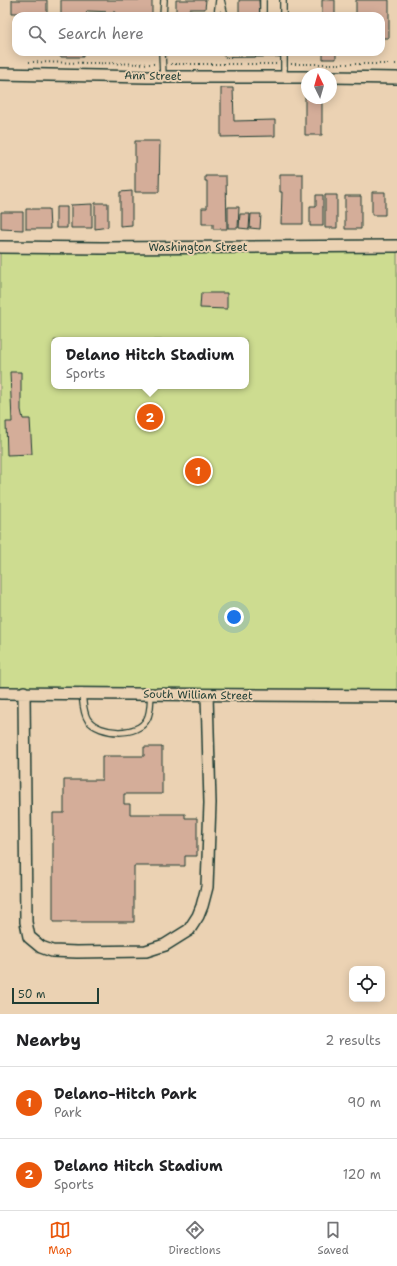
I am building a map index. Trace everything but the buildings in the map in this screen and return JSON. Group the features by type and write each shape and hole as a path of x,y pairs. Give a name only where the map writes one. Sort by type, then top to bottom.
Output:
{"street":[{"name":"Ann Street","path":"0,74 163,77 301,77"},
{"path":"337,77 397,78"},
{"name":"Washington Street","path":"0,247 102,248 397,246"},
{"path":"24,692 26,922 29,937 41,947 52,951 77,952 146,951 165,946 189,930 198,916 207,887 210,803 207,695"},
{"name":"South William Street","path":"0,693 397,696"}],"lane":[{"path":"163,12 164,0"},
{"path":"218,12 220,0"},
{"path":"220,0 224,12"},
{"path":"263,0 263,12"},
{"path":"283,0 283,12"},
{"path":"162,56 163,77"},
{"path":"284,56 284,77"},
{"path":"82,693 84,712 89,721 105,730 114,732 139,728 147,720 151,694"}],"path":[{"path":"23,62 162,64 397,64"}],"green space":[{"path":"0,247 397,248 397,695 0,694"}],"place":[{"name":"Delano Hitch Stadium","path":"150,417"},
{"name":"Delano-Hitch Park","path":"198,471"}]}
